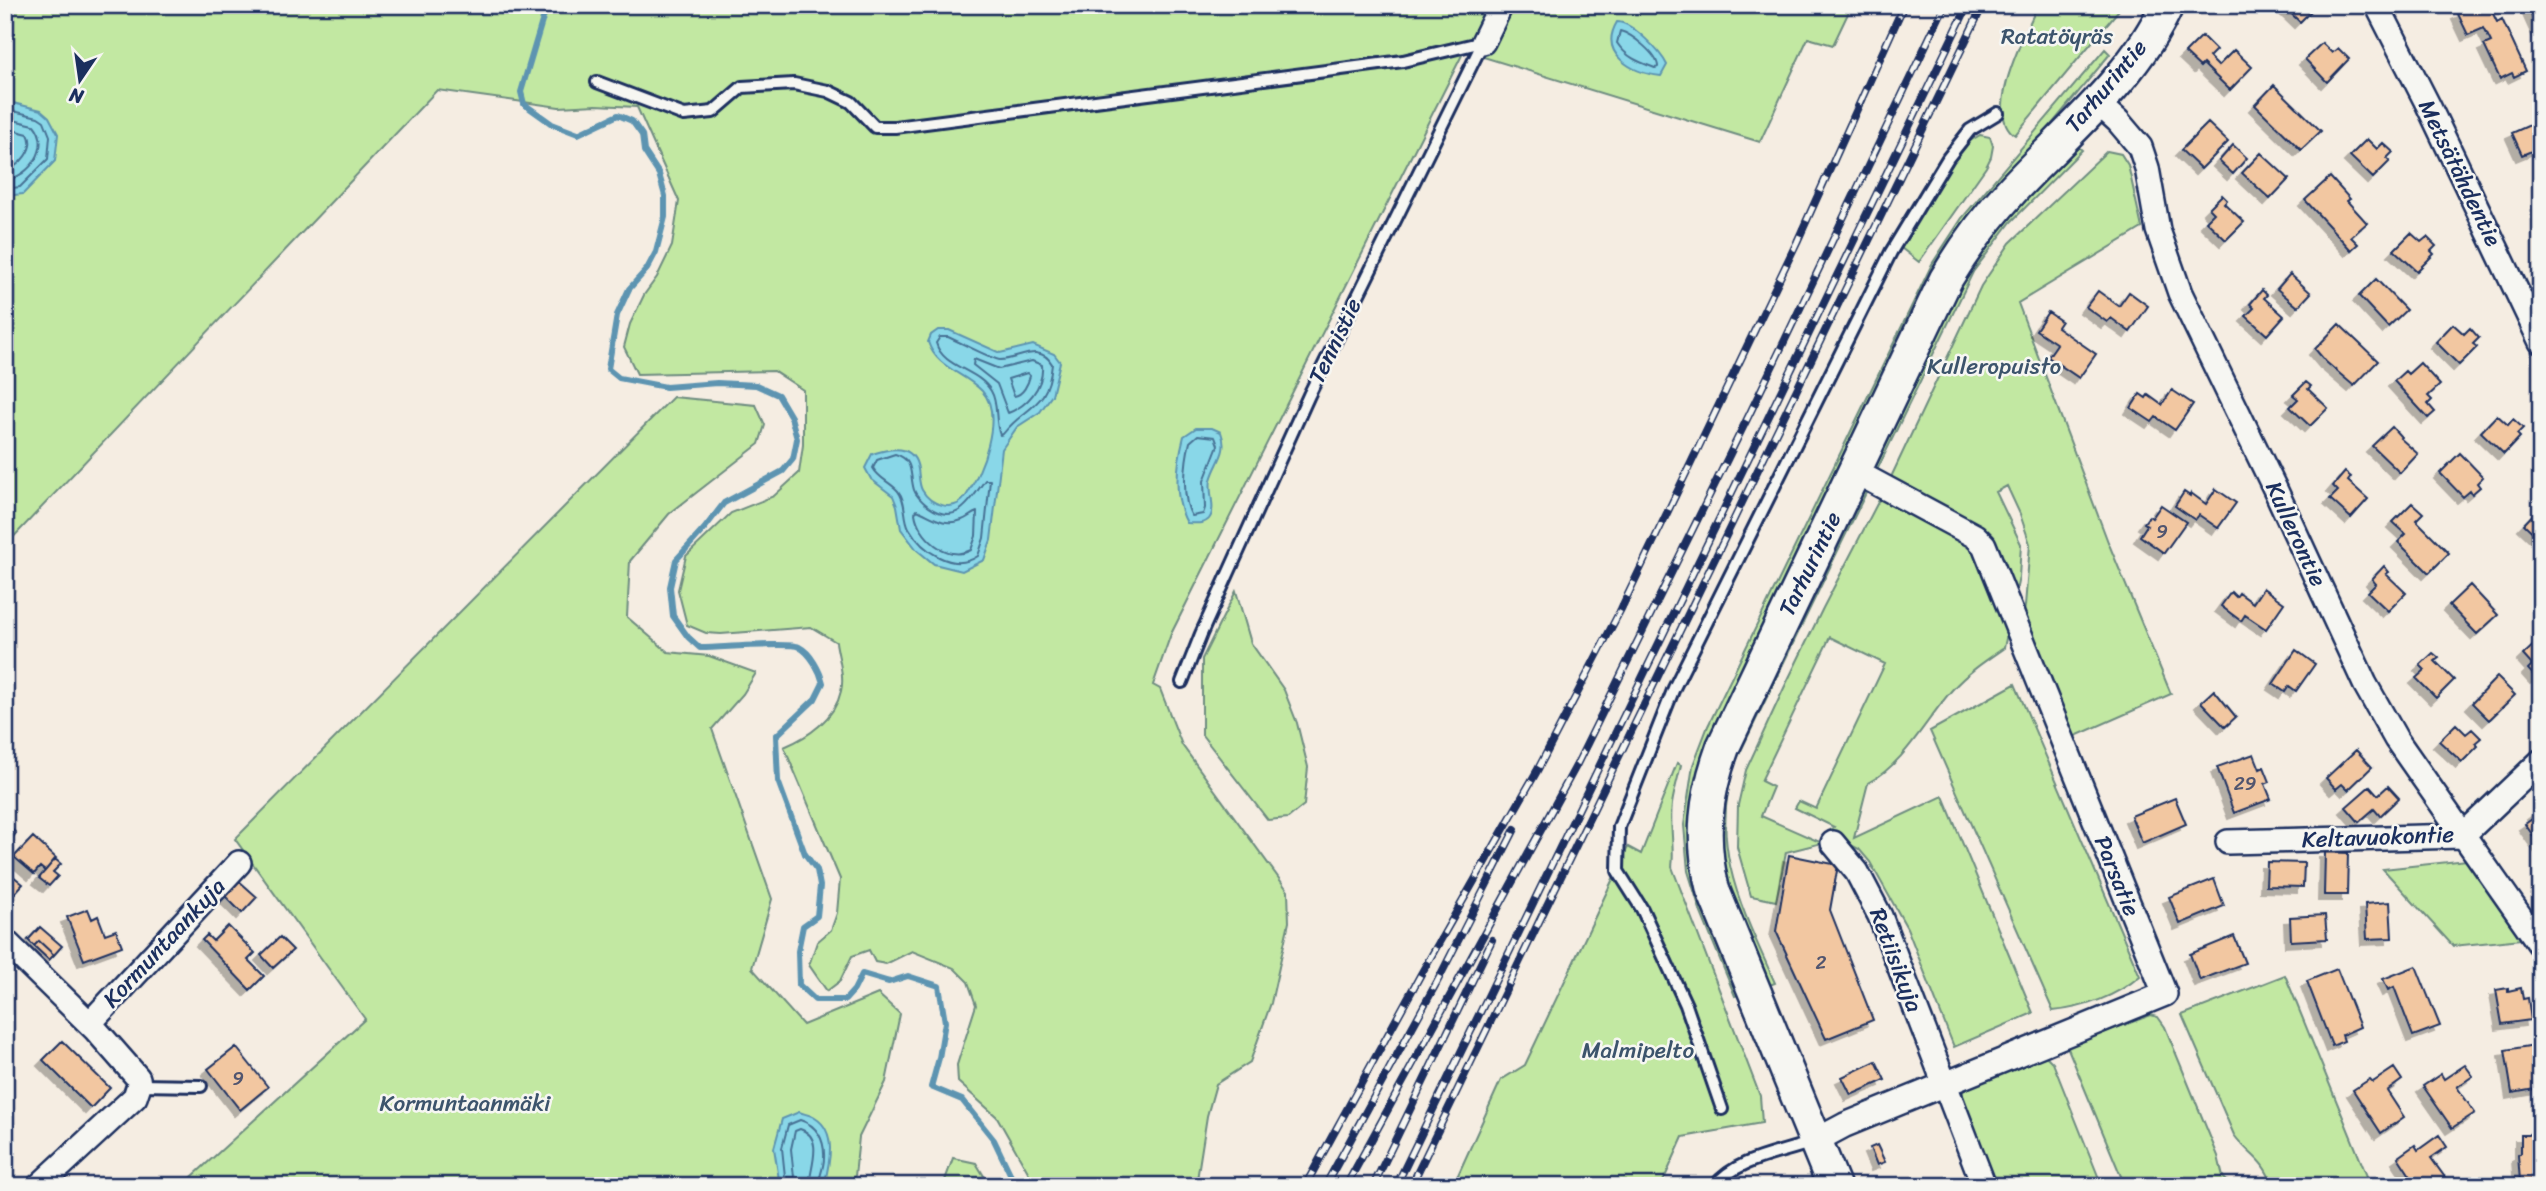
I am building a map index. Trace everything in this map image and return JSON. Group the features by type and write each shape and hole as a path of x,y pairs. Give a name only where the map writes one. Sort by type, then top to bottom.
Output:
{"street":[{"name":"Tennistie","path":"1483,42 1501,5"},
{"name":"Tarhurintie","path":"1834,1186 1713,890 1708,871 1704,824 1709,791 1723,747 1946,279 1969,241 2130,64 2161,19 2167,5"},
{"name":"Metsätähdentie","path":"2377,5 2541,342"},
{"name":"Kullerontie","path":"2097,102 2140,147 2147,168 2158,230 2180,293 2365,684 2396,739 2541,946"},
{"name":"Parsatie","path":"1815,1141 1844,1125 2165,993 1984,545 1975,536 1854,471"},
{"name":"Keltavuokontie","path":"2228,842 2462,836 2541,761"},
{"name":"Retiisikuja","path":"1832,843 1857,872 1880,916 1984,1186"},
{"name":"Kormuntaankuja","path":"90,1023 239,863"},
{"path":"5,941 90,1023 135,1073 139,1085 135,1097 38,1186"}],"lane":[{"path":"597,82 684,115 713,112 742,88 794,83 828,91 852,102 875,127 895,127 1403,61 1483,42"},
{"name":"Tennistie","path":"1182,682 1308,395 1483,42"},
{"path":"1722,1109 1686,1005 1642,909 1618,871 1619,827 1674,688 1892,252 1955,149 1970,130 1998,113"},
{"path":"139,1085 201,1086"},
{"path":"1715,1186 1723,1175 1740,1165 1815,1141"}],"green space":[{"path":"5,5 1852,5 1833,45 1808,38 1760,142 1464,51 1171,634 1153,685 1160,689 1182,745 1288,891 1289,922 1271,1003 1250,1062 1216,1084 1207,1116 1196,1186 1036,1186 997,1117 958,1082 957,1065 976,1005 968,982 954,968 912,951 886,964 875,962 869,950 852,956 840,981 827,991 809,965 817,942 831,930 837,913 840,879 784,747 819,726 838,701 842,679 836,642 811,627 706,633 687,625 678,590 686,556 731,513 774,496 799,473 803,445 803,390 774,371 637,374 624,347 630,324 672,246 679,201 637,107 559,107 437,90 5,546"},
{"name":"Ratatöyräs","path":"2038,5 2123,5 2015,135 2006,124 2003,109 2005,91 2017,52"},
{"path":"2105,49 2110,54 1994,194 1706,750 1741,994 1735,996 1701,913 1688,871 1684,825 1693,765 1708,726 1932,264 1962,218"},
{"path":"1980,135 1990,137 1993,146 1991,157 1919,262 1901,248 1915,221 1965,144"},
{"path":"2075,144 2082,150 2011,222 1973,272 1736,761 1728,791 1725,820 1727,848 1741,902 1775,983 1767,986 1734,911 1717,849 1728,759 1959,278 1990,235"},
{"name":"Kulleropuisto","path":"2107,151 2121,154 2128,165 2142,228 2018,303 2108,542 2171,694 2071,738 2018,649 2030,544 2007,486 1996,492 2021,544 2019,577 2004,648 1976,667 1958,684 1893,765 1868,783 1854,838 1943,796 2033,1013 1954,1047 1907,928 1870,862 1859,849 1827,833 1834,827 1795,808 1799,801 1816,809 1885,664 1830,637 1761,781 1773,787 1761,816 1822,843 1786,852 1776,901 1751,896 1737,847 1738,805 1746,770 1784,688 1892,475 1981,286 2010,243"},
{"name":"Kormuntaanmäki","path":"673,397 756,405 765,425 759,444 669,514 630,561 627,617 668,652 709,656 756,673 743,694 712,729 772,899 752,968 803,1025 878,994 900,1014 886,1082 859,1137 854,1186 182,1186 365,1019 235,839"},
{"path":"1236,591 1251,643 1284,690 1297,723 1308,767 1304,805 1288,818 1268,820 1202,735 1202,659"},
{"path":"2015,684 2140,976 2111,995 2088,1004 2053,1011 1930,731"},
{"name":"Malmipelto","path":"1677,763 1681,765 1671,812 1672,867 1760,1096 1762,1123 1683,1137 1661,1186 1453,1186 1501,1080 1525,1065 1628,847 1641,854"},
{"path":"2467,860 2522,939 2453,946 2383,869"},
{"path":"2285,975 2371,1186 2273,1186 2260,1162 2234,1135 2182,1015"},
{"path":"2151,1015 2158,1017 2165,1027 2218,1156 2223,1177 2232,1186 2125,1186 2067,1046"},
{"path":"2046,1056 2053,1063 2102,1186 1997,1186 1963,1098 1963,1089 1966,1085"},
{"path":"953,1158 976,1163 990,1186 943,1186"}],"water":[{"path":"1617,22 1638,32 1659,53 1667,65 1661,76 1639,71 1621,60 1612,44 1612,33"},
{"path":"5,101 41,110 49,117 58,134 55,161 23,194 5,196"},
{"path":"938,330 949,330 1000,353 1033,345 1054,354 1060,362 1052,395 1040,412 1017,427 1002,449 991,540 984,560 962,571 934,564 917,550 901,529 893,496 871,479 865,468 872,454 893,449 906,451 916,461 920,485 931,500 943,505 956,504 966,496 972,486 988,444 991,429 989,402 982,391 944,364 932,351 928,342 931,335"},
{"path":"1196,428 1212,428 1221,432 1224,446 1211,480 1211,515 1204,522 1187,523 1178,492 1178,469 1184,436"},
{"path":"799,1112 815,1118 827,1132 830,1149 824,1186 780,1186 774,1148 782,1119"}],"building":[{"path":"2282,5 2317,5 2300,22"},
{"path":"2477,5 2489,5 2497,22 2502,19 2526,71 2514,77 2512,73 2500,79 2484,45 2491,42 2484,28 2468,35 2458,14"},
{"path":"2527,5 2541,5 2541,36"},
{"path":"2202,36 2216,50 2209,57 2218,66 2234,50 2252,67 2230,90 2203,64 2200,67 2185,53"},
{"path":"2322,43 2332,53 2338,48 2349,59 2327,82 2305,59"},
{"path":"2274,85 2321,131 2301,150 2255,105"},
{"path":"2541,120 2541,152 2539,148 2522,155 2512,133"},
{"path":"2208,123 2228,142 2201,169 2181,150"},
{"path":"2367,139 2377,149 2383,143 2393,152 2387,158 2390,161 2373,178 2350,156"},
{"path":"2233,145 2247,158 2233,174 2219,161"},
{"path":"2261,153 2289,179 2270,199 2242,173"},
{"path":"2330,177 2367,223 2351,237 2358,244 2351,250 2305,200"},
{"path":"2222,195 2227,200 2224,203 2244,222 2226,240 2206,221 2214,213 2209,208"},
{"path":"2411,233 2421,242 2427,237 2436,246 2431,251 2434,254 2417,271 2394,250"},
{"path":"2290,274 2311,293 2298,307 2277,289"},
{"path":"2376,279 2406,310 2388,327 2359,296"},
{"path":"2262,290 2267,295 2264,298 2284,316 2267,335 2246,316 2254,308 2250,304"},
{"path":"2098,291 2119,306 2129,292 2148,306 2130,332 2111,318 2107,322 2086,307"},
{"path":"2048,312 2061,321 2057,327 2096,354 2079,378 2048,357 2057,344 2036,330"},
{"path":"2339,324 2378,361 2354,386 2315,349"},
{"path":"2453,324 2464,334 2470,328 2479,338 2473,344 2477,347 2459,365 2436,342"},
{"path":"2420,363 2440,385 2428,396 2432,400 2428,404 2435,412 2428,418 2394,381 2405,371 2408,374"},
{"path":"2306,382 2311,386 2308,389 2328,408 2310,426 2290,407 2298,399 2293,395"},
{"path":"2172,390 2193,404 2175,430 2156,417 2152,422 2131,408 2140,394 2146,398 2148,395 2162,405"},
{"path":"2497,415 2508,425 2513,419 2523,428 2517,434 2520,437 2504,454 2481,432"},
{"path":"2392,427 2418,454 2400,473 2372,446"},
{"path":"2460,453 2483,477 2477,483 2480,487 2463,497 2440,473"},
{"path":"2345,472 2351,477 2348,481 2368,499 2351,518 2330,499 2338,491 2333,486"},
{"path":"2216,489 2236,503 2218,528 2199,515 2195,520 2175,506 2184,492 2190,496 2191,493 2206,504"},
{"path":"2412,503 2423,513 2416,520 2449,553 2429,573 2398,542 2406,534 2393,522"},
{"path":"2161,505 2186,522 2164,553 2140,536 2147,525 2144,523 2149,516 2152,518"},
{"path":"2541,507 2541,540 2524,524"},
{"path":"2384,566 2389,572 2386,574 2406,593 2388,611 2368,592 2376,584 2372,579"},
{"path":"2470,585 2498,615 2477,634 2449,605"},
{"path":"2263,588 2284,603 2266,629 2245,615 2241,621 2221,606 2231,592 2236,597 2239,593 2253,603"},
{"path":"2541,638 2541,675 2536,678 2528,669 2532,665 2523,655"},
{"path":"2296,650 2315,664 2296,691 2289,686 2285,692 2273,684"},
{"path":"2433,653 2439,658 2435,661 2454,680 2436,698 2416,678 2425,670 2420,665"},
{"path":"2497,677 2515,695 2489,720 2472,703"},
{"path":"2214,690 2236,717 2225,727 2201,702"},
{"path":"2456,724 2466,734 2472,729 2481,738 2475,743 2478,746 2462,762 2439,741"},
{"path":"2356,750 2372,767 2348,790 2342,784 2336,789 2326,778"},
{"path":"2254,754 2260,769 2264,767 2270,782 2265,784 2271,799 2234,813 2217,767"},
{"path":"2370,786 2378,795 2388,786 2399,798 2380,816 2374,809 2359,822 2346,807"},
{"path":"2175,798 2186,824 2142,843 2131,816"},
{"path":"2541,808 2541,847 2525,824 2535,817 2533,814"},
{"path":"7,825 16,833 5,847 5,827"},
{"path":"33,837 56,858 45,871 40,867 34,874 14,857"},
{"path":"2325,852 2348,853 2347,895 2324,895"},
{"path":"1789,855 1838,865 1830,910 1873,1020 1826,1039 1776,931"},
{"path":"55,859 61,864 53,872 58,876 49,886 39,878"},
{"path":"2267,862 2304,863 2303,887 2266,886"},
{"path":"7,871 23,884 15,893 5,885"},
{"path":"2214,879 2224,906 2180,924 2169,897"},
{"path":"238,880 257,897 242,913 224,895"},
{"path":"5,885 15,893 9,900 12,904 5,912"},
{"path":"2390,902 2392,938 2367,939 2365,904"},
{"path":"88,909 92,919 98,916 105,934 116,930 122,946 84,960 67,917"},
{"path":"2325,915 2327,939 2291,941 2290,917"},
{"path":"228,926 255,953 248,960 264,976 250,990 202,940 207,935 213,941"},
{"path":"40,927 62,946 54,955 39,941 34,946 28,940"},
{"path":"2234,936 2245,963 2200,980 2190,954"},
{"path":"280,937 293,950 273,968 261,955"},
{"path":"39,941 54,955 49,960 34,946"},
{"path":"2416,966 2440,1026 2413,1036 2394,987 2388,990 2383,979"},
{"path":"2337,969 2360,1027 2342,1035 2344,1041 2332,1046 2307,981"},
{"path":"2508,988 2508,991 2521,988 2523,999 2528,998 2531,1020 2502,1024 2496,990"},
{"path":"62,1041 110,1088 91,1108 43,1060"},
{"path":"2541,1044 2541,1088 2512,1093 2505,1050"},
{"path":"236,1047 268,1087 240,1110 208,1069"},
{"path":"1876,1061 1885,1080 1851,1095 1842,1077"},
{"path":"2465,1065 2473,1076 2457,1087 2475,1113 2452,1128 2423,1086 2441,1074 2444,1079"},
{"path":"2394,1068 2402,1080 2387,1091 2404,1117 2381,1133 2353,1090 2370,1079 2373,1082"},
{"path":"2533,1131 2541,1135 2541,1180 2520,1181 2518,1155 2521,1153 2521,1135 2528,1135"},
{"path":"2439,1135 2447,1147 2431,1158 2449,1183 2446,1186 2417,1186 2398,1157 2415,1145 2418,1150"},
{"path":"1877,1145 1885,1162 1877,1165 1870,1148"}],"waterway":[{"path":"545,5 521,92 524,104 552,124 578,134 618,115 632,121 642,135 644,151 659,174 665,196 665,217 656,252 647,269 629,289 617,315 608,369 619,378 666,387 717,383 756,385 778,395 791,417 797,439 793,459 783,471 724,503 676,560 670,587 673,616 700,648 768,645 799,647 811,658 822,678 823,683 815,699 776,736 778,781 805,854 817,870 820,886 817,916 803,926 798,951 799,985 815,1000 845,1000 862,974 889,982 908,976 939,986 945,1022 931,1087 962,1100 994,1140 1016,1186"}],"railway":[{"path":"1305,1186 1421,974 1537,771 1621,609 1797,242 1904,5"},
{"path":"1346,1186 1576,766 1750,413 1945,5"},
{"path":"1396,1186 1968,5"},
{"path":"1411,1186 1983,5"},
{"path":"1325,1186 1437,982 1515,829"},
{"path":"1373,1186 1492,940"}]}
